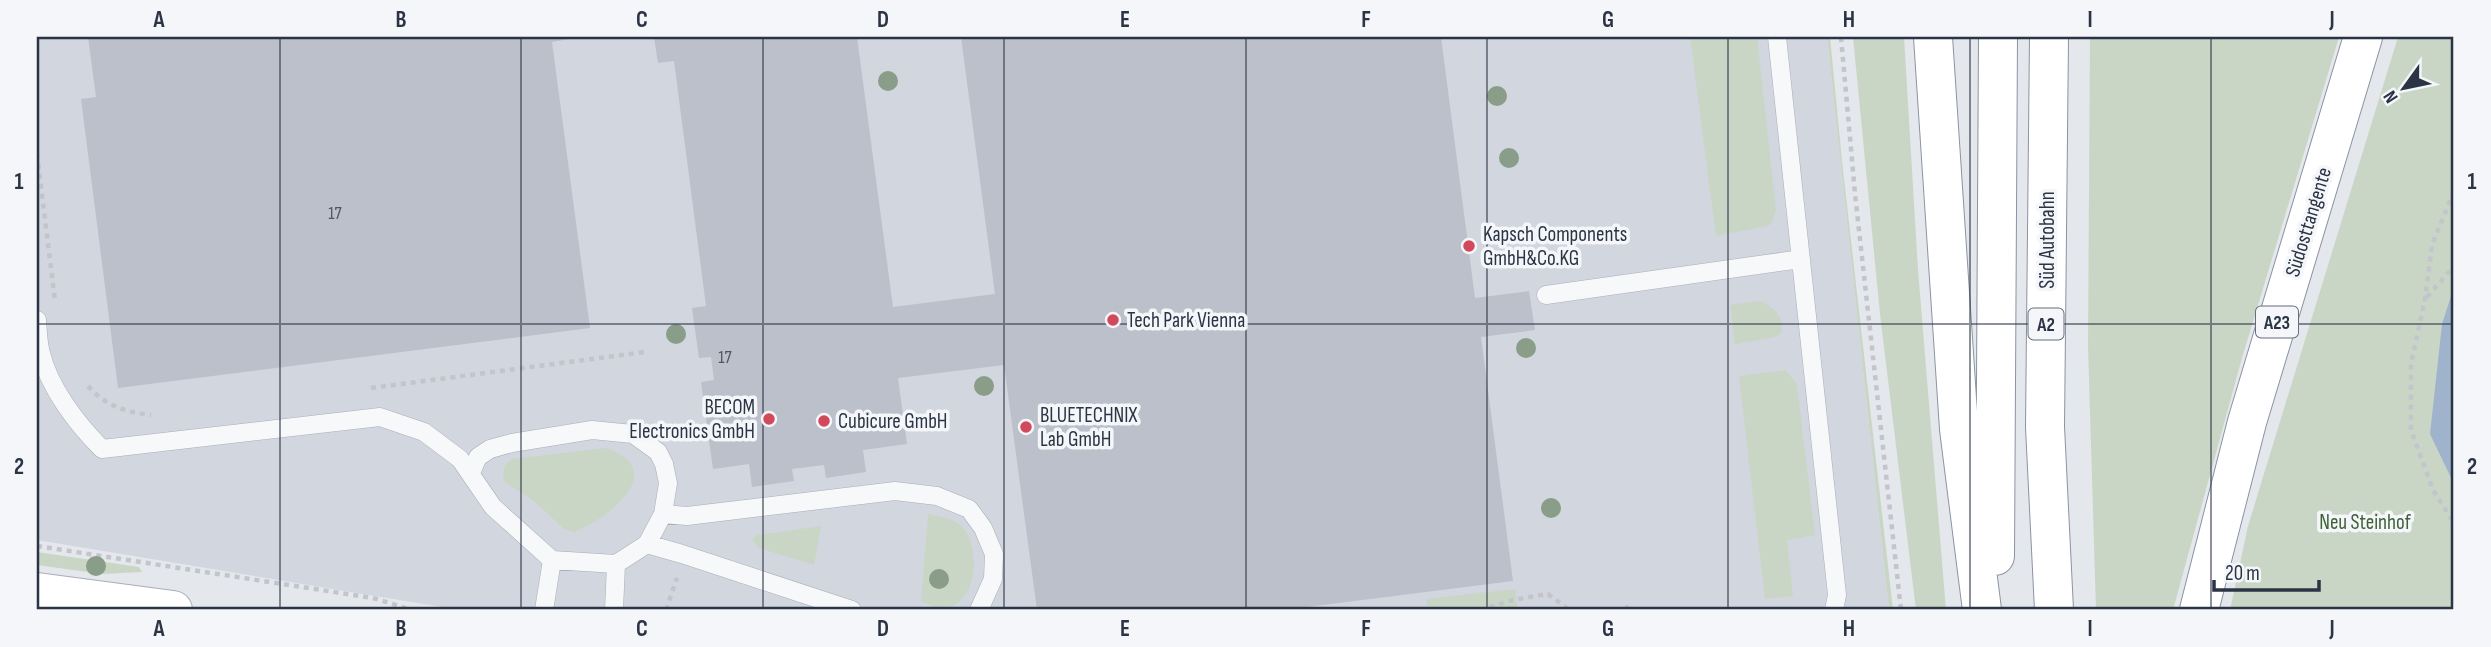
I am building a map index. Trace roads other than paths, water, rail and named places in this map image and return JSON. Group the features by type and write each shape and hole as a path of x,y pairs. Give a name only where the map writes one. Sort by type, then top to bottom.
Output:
{"main road":[{"path":"1933,37 1959,429 1982,610"},
{"path":"1995,610 1998,37"},
{"name":"Süd Autobahn","path":"2049,37 2045,427 2054,610"},
{"name":"Südosttangente","path":"2199,610 2247,422 2363,37"},
{"path":"37,592 173,610"}],"lane":[{"path":"1777,37 1837,594 1834,610"},
{"path":"1546,295 1801,259"},
{"path":"37,320 41,354 54,383 78,425 102,449 380,417 424,432 460,459 493,507 552,560 616,564 647,544 663,514 668,483 658,452 633,434 592,430 490,449 478,457 471,472"},
{"path":"663,514 687,516 895,491 937,496 969,509 983,528 994,554 993,579 979,610"},
{"path":"647,544 852,610"},
{"path":"544,610 552,560"},
{"path":"614,610 616,564"}],"water":[{"path":"2454,287 2454,484 2430,434 2442,324"}],"place":[{"name":"Kapsch Components GmbH&Co.KG","path":"1469,246"},
{"name":"Tech Park Vienna","path":"1113,320"},
{"name":"BECOM Electronics GmbH","path":"769,419"},
{"name":"Cubicure GmbH","path":"824,421"},
{"name":"BLUETECHNIX Lab GmbH","path":"1026,427"}],"park label":[{"name":"Neu Steinhof","path":"2365,522"}]}
